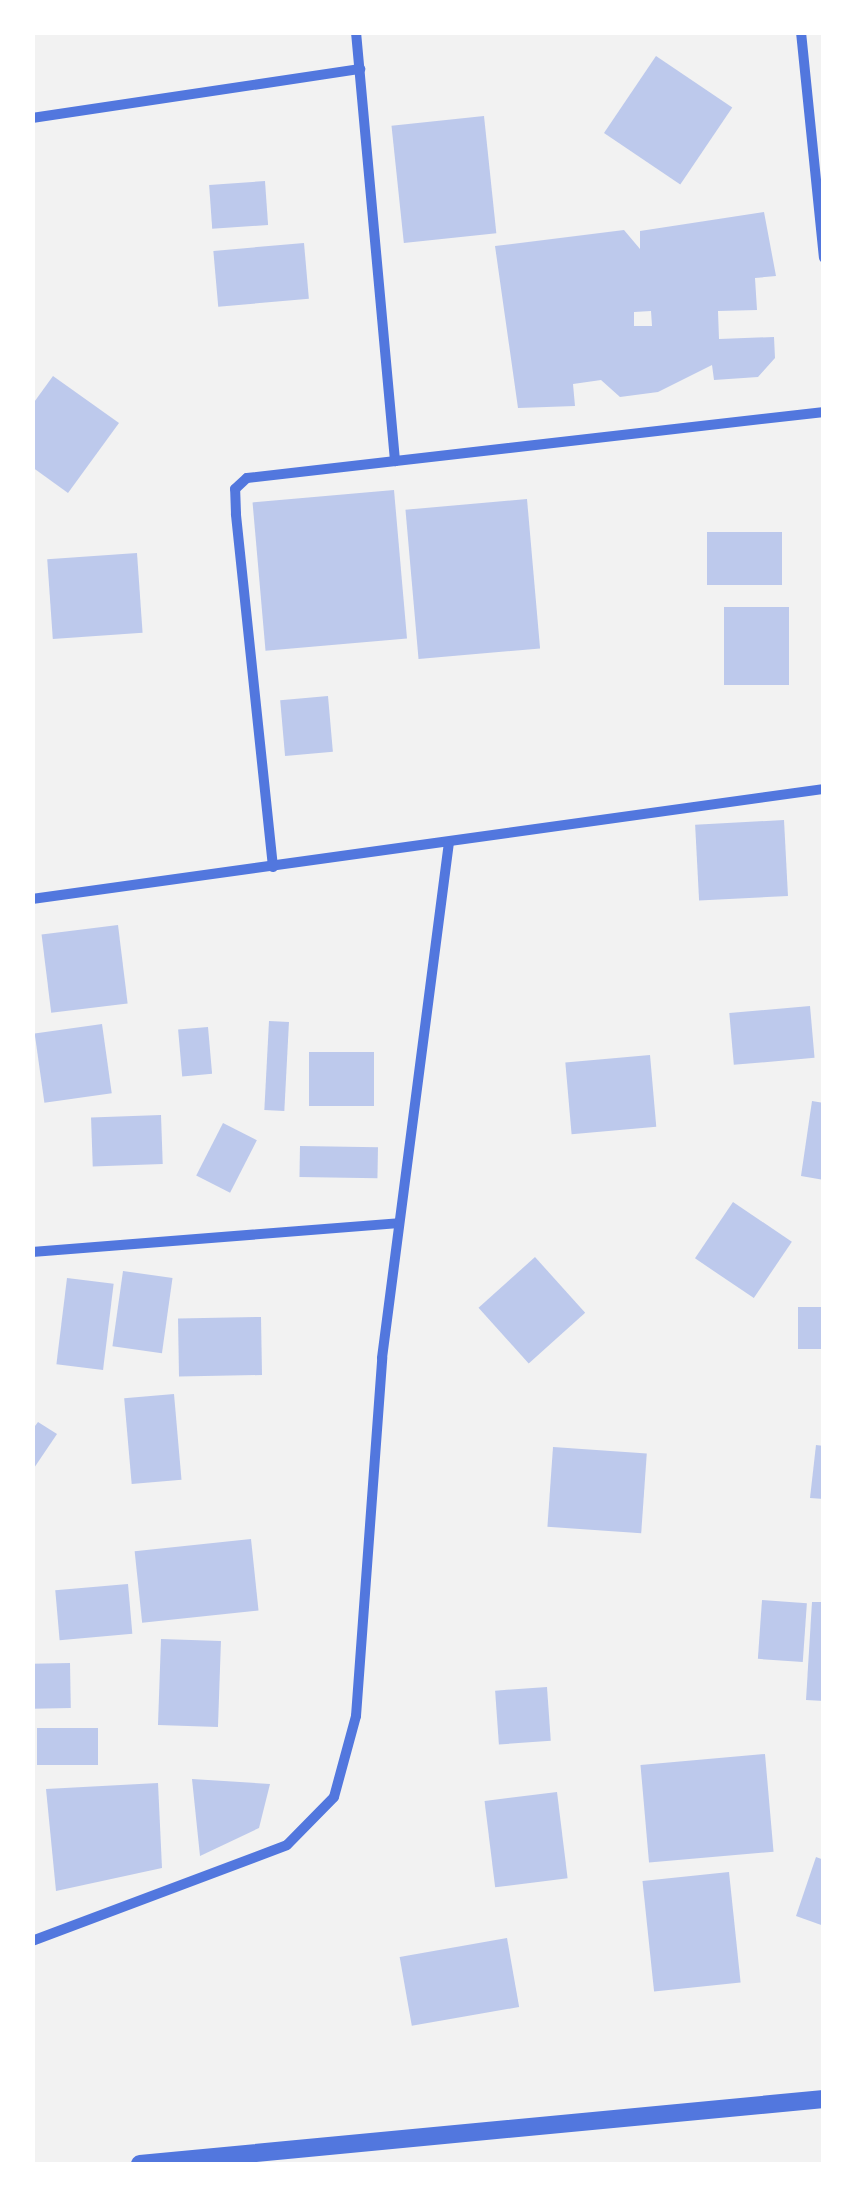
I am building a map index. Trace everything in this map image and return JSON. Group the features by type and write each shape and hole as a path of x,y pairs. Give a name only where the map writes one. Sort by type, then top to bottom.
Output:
{"street":[{"path":"356,32 395,461"},
{"path":"800,32 824,258"},
{"path":"32,118 360,69"},
{"path":"273,867 236,489 246,478 824,412"},
{"path":"32,899 824,789"},
{"path":"32,1941 287,1845 334,1798 356,1716 398,1223 449,842"},
{"path":"32,1252 398,1223"},
{"path":"140,2164 824,2099"}],"building":[{"path":"656,56 732,107 680,185 604,133"},
{"path":"484,116 496,233 404,243 392,126"},
{"path":"265,181 268,225 212,229 209,185"},
{"path":"764,212 776,276 755,278 757,310 718,311 719,339 774,337 775,358 758,377 714,380 712,365 658,392 620,397 601,380 573,384 575,406 518,408 495,246 624,230 640,249 640,231","holes":["651,311 652,326 634,326 634,312"]},
{"path":"304,243 309,299 218,307 213,251"},
{"path":"53,376 119,423 68,493 32,467 32,405"},
{"path":"394,490 407,638 266,651 253,502"},
{"path":"527,499 540,648 419,659 405,510"},
{"path":"707,532 782,532 782,585 707,585"},
{"path":"137,553 143,633 53,639 47,559"},
{"path":"724,607 789,607 789,685 724,685"},
{"path":"328,696 333,752 285,756 280,700"},
{"path":"784,820 788,896 699,901 695,825"},
{"path":"118,925 128,1003 51,1013 42,934"},
{"path":"810,1006 815,1058 734,1065 729,1013"},
{"path":"269,1021 289,1022 284,1111 264,1110"},
{"path":"102,1024 112,1093 44,1103 35,1033"},
{"path":"208,1027 212,1074 182,1076 178,1030"},
{"path":"309,1052 374,1052 374,1106 309,1106"},
{"path":"650,1055 656,1127 572,1134 565,1062"},
{"path":"812,1101 824,1103 824,1180 801,1176"},
{"path":"161,1115 163,1164 93,1166 91,1117"},
{"path":"223,1123 257,1140 230,1193 196,1176"},
{"path":"300,1146 378,1147 377,1178 299,1177"},
{"path":"733,1202 792,1242 754,1298 695,1258"},
{"path":"535,1257 585,1313 529,1364 479,1308"},
{"path":"123,1271 173,1278 162,1353 112,1346"},
{"path":"67,1278 114,1284 103,1370 56,1364"},
{"path":"798,1307 824,1307 824,1349 798,1349"},
{"path":"261,1317 262,1375 179,1376 178,1318"},
{"path":"174,1394 181,1480 132,1484 124,1398"},
{"path":"38,1422 57,1434 32,1471 32,1430"},
{"path":"816,1445 824,1446 824,1499 810,1498"},
{"path":"553,1447 647,1454 641,1533 547,1527"},
{"path":"251,1539 259,1611 142,1623 135,1551"},
{"path":"128,1584 132,1634 60,1640 55,1590"},
{"path":"762,1600 807,1603 803,1662 758,1659"},
{"path":"812,1602 824,1602 824,1701 806,1700"},
{"path":"161,1639 221,1641 218,1727 158,1725"},
{"path":"70,1663 71,1708 33,1709 32,1664"},
{"path":"547,1687 551,1741 499,1744 495,1691"},
{"path":"37,1728 98,1728 98,1765 37,1765"},
{"path":"765,1754 774,1852 649,1863 640,1765"},
{"path":"192,1779 270,1784 259,1828 200,1856"},
{"path":"158,1783 162,1868 56,1891 46,1789"},
{"path":"557,1792 568,1878 495,1887 485,1801"},
{"path":"816,1857 824,1860 824,1926 796,1916"},
{"path":"729,1872 741,1982 654,1991 642,1881"},
{"path":"507,1938 519,2007 412,2026 400,1957"}]}
